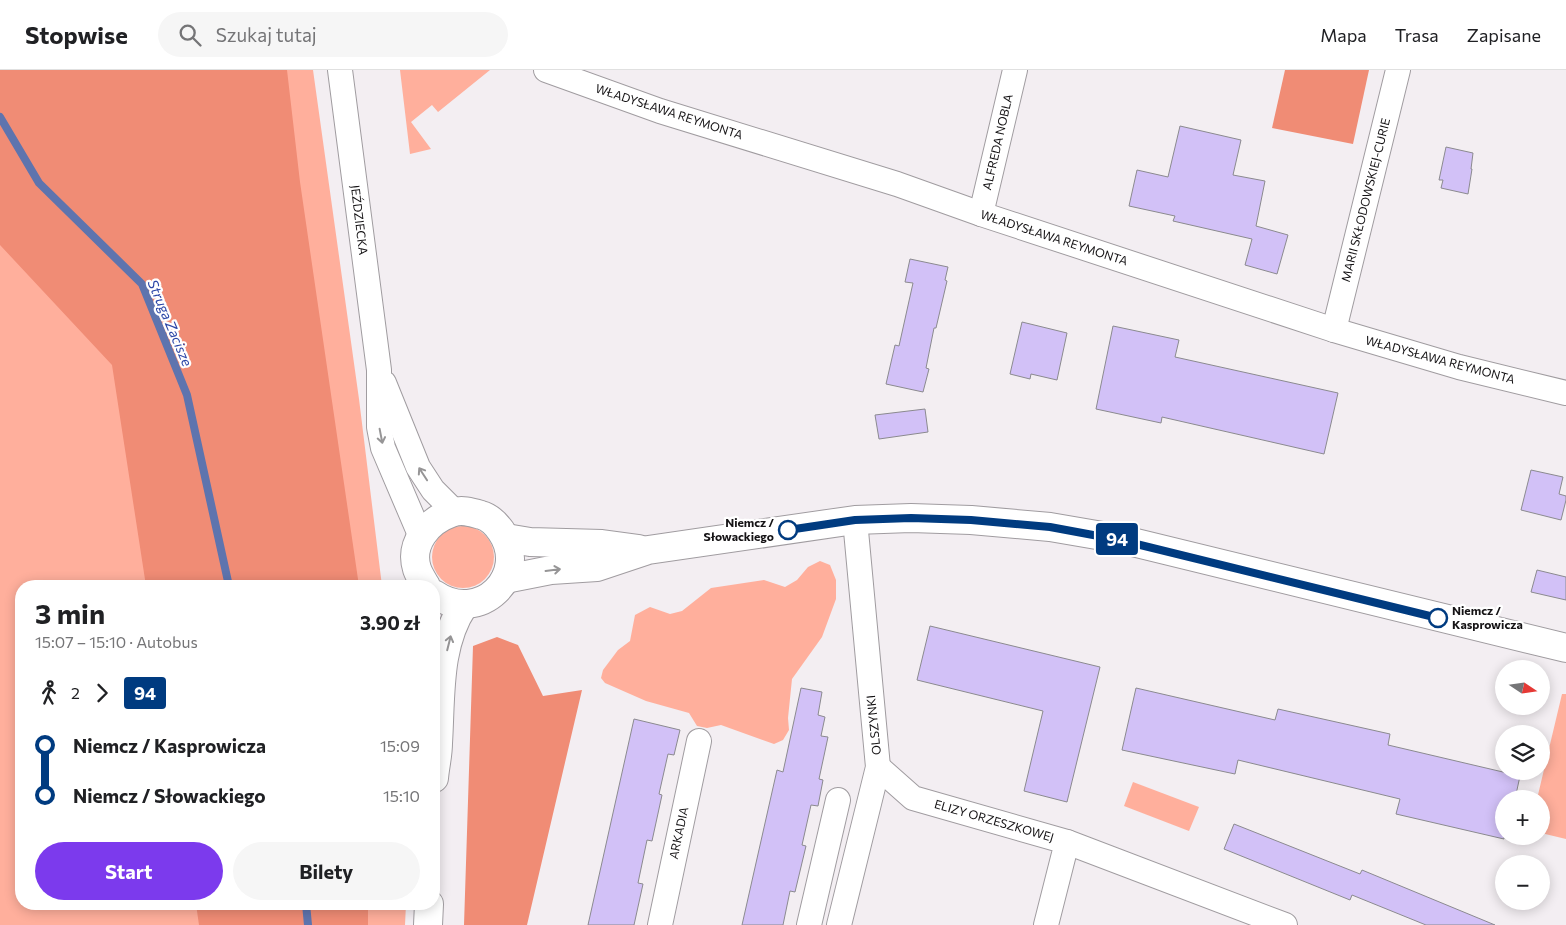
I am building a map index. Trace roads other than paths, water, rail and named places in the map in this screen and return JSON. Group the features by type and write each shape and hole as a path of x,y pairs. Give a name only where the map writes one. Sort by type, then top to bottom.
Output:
{"street":[{"name":"JEŹDZIECKA","path":"340,70 379,370 379,427 383,448 421,536"},
{"name":"WŁADYSŁAWA REYMONTA","path":"546,70 660,111 897,184 981,214 1334,330 1460,367 1566,393"},
{"name":"ALFREDA NOBLA","path":"981,214 1015,70"},
{"name":"MARII SKŁODOWSKIEJ-CURIE","path":"1334,330 1398,70"},
{"name":"JEŹDZIECKA","path":"379,370 418,467 434,490 454,511"},
{"path":"423,580 417,568 416,550 421,536 438,517 454,511 468,511 484,516 496,525 506,538 509,548 510,565 505,579 496,592 482,601 464,605 444,601 440,598"},
{"path":"505,579 552,570 597,567 648,550 855,520 911,518 971,520 1059,528 1120,540 1566,648"},
{"name":"OLSZYNKI","path":"839,925 878,767 855,520"},
{"path":"506,538 530,542 602,544 648,550"},
{"path":"440,687 445,658 456,617 464,605"},
{"name":"ARKADIA","path":"660,925 699,741"},
{"name":"ELIZY ORZESZKOWEJ","path":"878,767 913,798 1067,842 1046,925"},
{"path":"809,925 838,800"},
{"path":"1067,842 1284,925"},
{"path":"428,925 429,910"}],"waterway":[{"name":"Struga Zacisze","path":"0,117 39,183 142,284 187,395 228,580"},
{"name":"Struga Zacisze","path":"307,910 308,925"}],"place":[{"name":"Niemcz / Słowackiego","path":"788,530"},
{"name":"Niemcz / Kasprowicza","path":"1438,618"}]}
